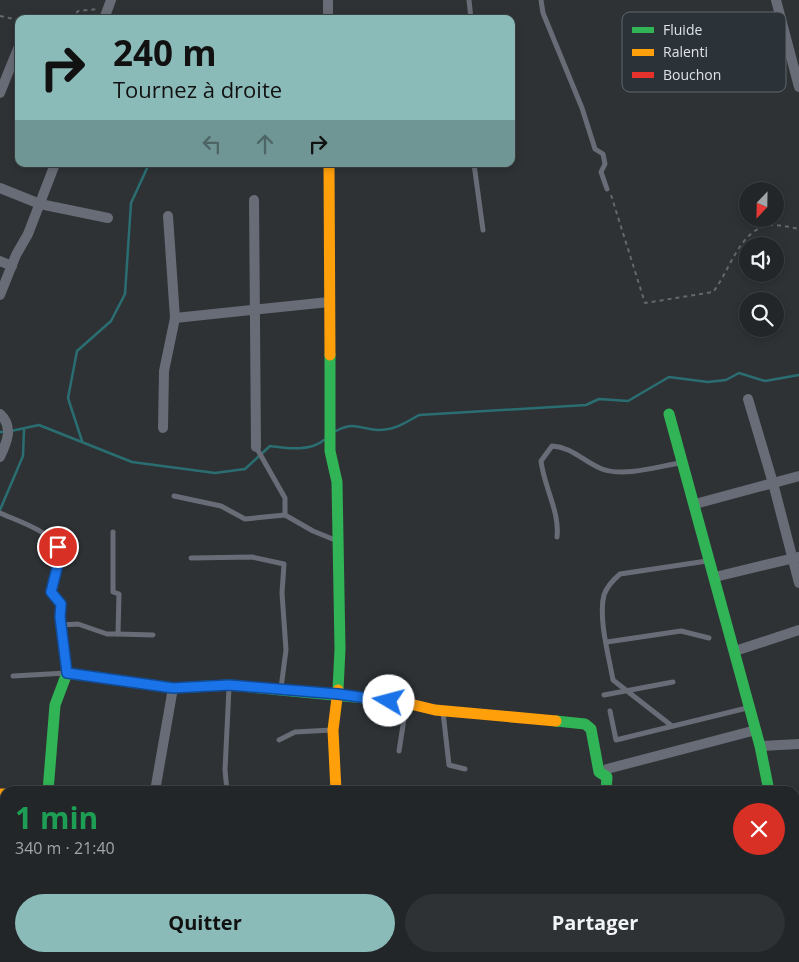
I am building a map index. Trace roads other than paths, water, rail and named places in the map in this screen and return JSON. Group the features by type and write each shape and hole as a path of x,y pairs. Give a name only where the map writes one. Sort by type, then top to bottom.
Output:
{"street":[{"path":"328,0 328,15"},
{"path":"786,33 796,61 799,87"},
{"path":"0,93 15,56"},
{"path":"0,295 40,204 54,167"},
{"path":"329,167 330,451 337,482 338,541 338,694 333,730 336,786"},
{"path":"0,188 40,204 108,218"},
{"path":"254,200 253,310 256,447"},
{"path":"164,428 164,371 174,318 168,216"},
{"path":"0,261 12,266"},
{"path":"174,318 329,302"},
{"path":"748,399 796,558 799,583"},
{"path":"0,414 6,420 9,430 8,440 0,457"},
{"path":"669,414 750,707 760,746 767,786"},
{"path":"695,504 799,476"},
{"path":"715,576 796,558"},
{"path":"735,651 799,630"},
{"path":"47,786 55,704 67,673 173,688 229,685 280,688 406,703 443,711 585,724 591,729 599,772 607,777 606,786"},
{"path":"156,786 173,688"},
{"path":"603,773 607,769 756,730"},
{"path":"760,746 799,744"}],"lane":[{"path":"469,0 471,15"},
{"path":"541,0 543,13 582,108 595,149 603,154 605,164 601,172 607,189"},
{"path":"474,167 484,230"},
{"path":"557,537 559,524 547,490 541,461 552,446 563,446 600,468 614,472 683,463"},
{"path":"256,447 285,498 284,515"},
{"path":"174,496 221,506 245,519 284,515 313,531 338,541"},
{"path":"0,513 51,537 58,547 60,556 51,592 61,604 61,625 67,673 13,676"},
{"path":"113,532 113,592 119,594 118,634"},
{"path":"191,558 252,557 284,564 282,593 286,650 280,688"},
{"path":"672,726 613,680 603,617 604,596 610,583 620,574 710,560"},
{"path":"61,625 78,624 107,634 153,635"},
{"path":"607,642 681,631 709,638"},
{"path":"604,695 673,682"},
{"path":"227,786 225,770 229,685"},
{"path":"399,751 406,703"},
{"path":"610,711 616,740 750,707"},
{"path":"443,711 449,765 465,769"},
{"path":"279,740 295,732 333,730"}],"waterway":[{"path":"82,441 68,398 77,351 111,321 125,294 131,203 148,167"},
{"path":"336,431 348,426 378,430 390,429 400,426 419,415 586,405 599,399 628,401 669,377 708,382 726,380 739,373 765,381 799,375"},
{"path":"11,431 39,425 132,462 215,473 245,469 270,446 305,448 324,440"},
{"path":"0,510 23,456 24,429"},
{"path":"0,432 6,432"}]}
